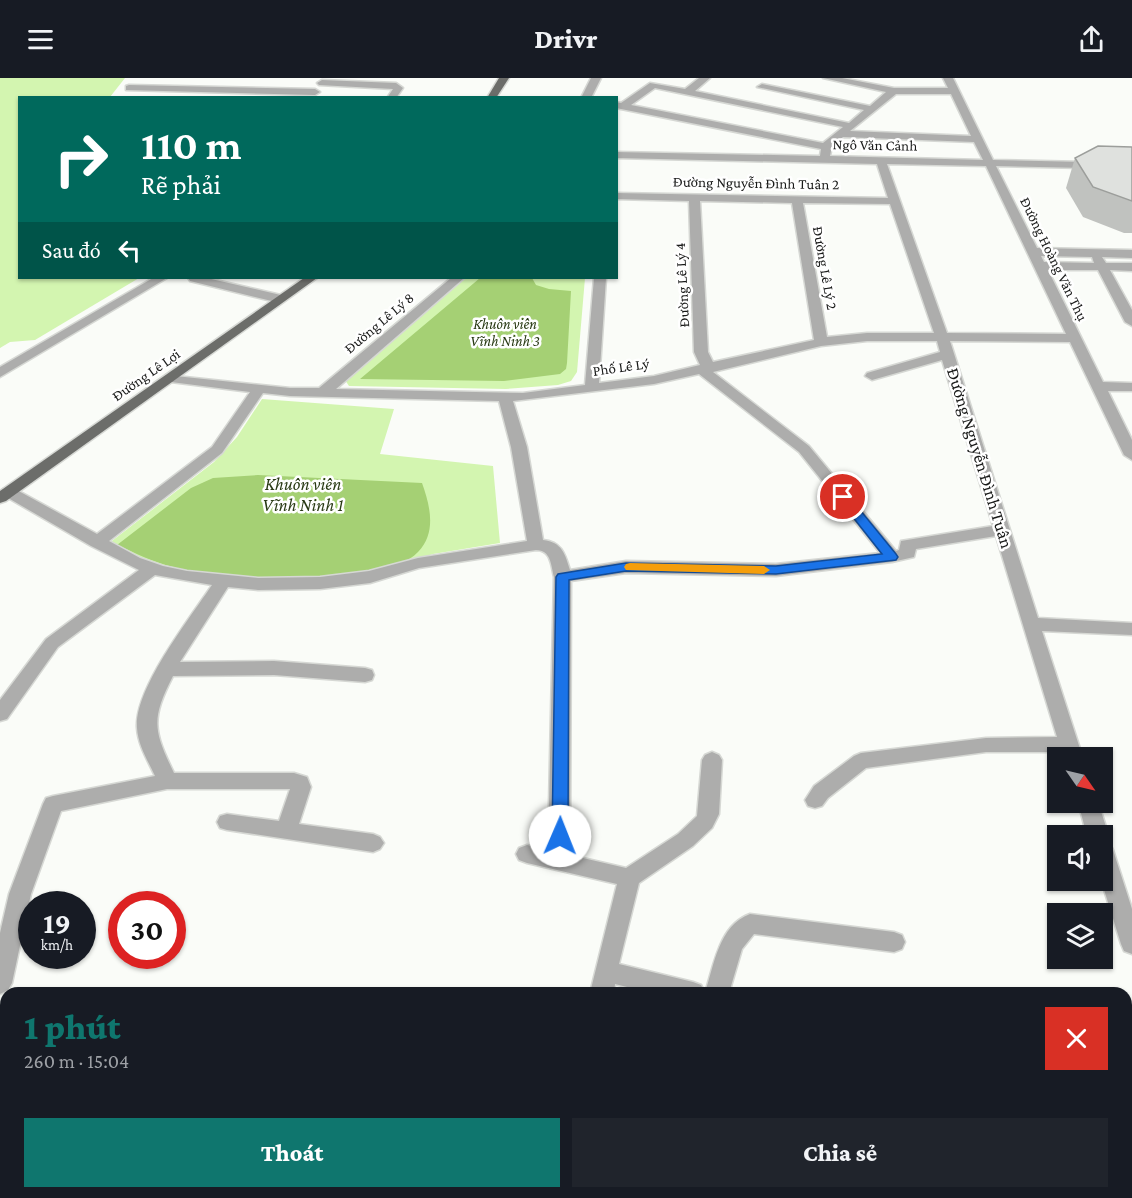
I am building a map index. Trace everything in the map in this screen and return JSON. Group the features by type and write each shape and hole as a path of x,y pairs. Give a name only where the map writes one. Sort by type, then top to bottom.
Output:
{"main road":[{"path":"492,96 504,78"},
{"name":"Đường Lê Lợi","path":"4,495 310,279"}],"street":[{"path":"123,96 137,78"},
{"path":"587,96 596,78"},
{"path":"687,92 705,78"},
{"path":"742,103 774,78"},
{"path":"828,78 894,91 955,91"},
{"name":"Đường Hoàng Văn Thụ","path":"948,78 1132,455"},
{"path":"129,88 312,95 324,80 396,86 398,88 392,96"},
{"path":"620,105 657,81 687,92 850,126"},
{"path":"762,87 873,121 978,139"},
{"path":"839,134 873,121 894,91"},
{"path":"620,105 825,147"},
{"path":"825,147 850,126 873,121"},
{"path":"825,147 826,159"},
{"name":"Ngô Văn Cảnh","path":"618,155 1132,166"},
{"name":"Đường Nguyễn Đình Tuân","path":"881,161 942,337 1070,747"},
{"name":"Đường Nguyễn Đình Tuân 2","path":"618,196 894,201"},
{"name":"Đường Lê Lý 4","path":"694,197 701,352 706,369"},
{"name":"Đường Lê Lý 2","path":"797,200 821,342"},
{"path":"1094,253 1132,322"},
{"path":"1036,259 1094,253 1132,254"},
{"path":"1036,259 1102,267 1132,267"},
{"path":"0,374 159,279"},
{"path":"198,279 280,299"},
{"name":"Đường Lê Lý 8","path":"322,393 457,279"},
{"path":"592,388 600,279"},
{"name":"Phố Lê Lý","path":"171,378 258,390 505,397 592,388 706,369 821,342 867,337 1074,338"},
{"path":"872,376 947,354"},
{"path":"706,369 804,449 892,557"},
{"path":"1098,386 1132,387"},
{"path":"97,542 217,450 258,390"},
{"path":"505,397 519,447 536,545"},
{"path":"4,495 134,562 187,577 258,584 320,583 370,578 418,563 546,545 556,552 563,577 559,860"},
{"path":"563,577 626,567 776,570 906,555 909,553 907,545 1003,530"},
{"path":"0,714 52,643 152,568"},
{"path":"167,781 146,726 150,704 168,669 224,580"},
{"path":"1032,624 1132,629"},
{"path":"168,669 274,668 365,675"},
{"path":"815,800 821,792 861,761 986,745 1047,749"},
{"path":"644,987 604,982 629,878 696,831 706,821 712,760"},
{"path":"0,983 20,894 53,804 167,781 294,781 300,783 301,787 286,831"},
{"path":"227,822 373,843"},
{"path":"527,854 629,878"},
{"path":"1113,884 1132,944"},
{"path":"719,987 736,937 742,928 750,924 894,942"}],"green space":[{"path":"0,78 125,78 111,96 18,96 18,279 137,279 35,340 10,342 0,348"},
{"name":"Khuôn viên Vĩnh Ninh 3","path":"465,279 585,279 577,372 571,381 558,385 506,389 349,386 345,380"},
{"name":"Khuôn viên Vĩnh Ninh 1","path":"262,399 394,409 380,454 493,466 500,543 433,554 385,571 185,574 140,560 108,544 214,462 237,437"}],"shaded area":[{"name":"Khuôn viên Vĩnh Ninh 3","path":"479,279 533,279 536,285 571,291 567,363 566,369 560,374 504,381 360,379"},
{"path":"258,475 422,483 429,509 428,536 418,552 399,564 371,573 337,578 262,579 196,572 158,563 117,545 191,488 213,478"}],"building":[{"path":"1098,146 1132,147 1132,201 1093,187 1075,158"}],"slow traffic":[{"path":"630,567 764,570"}],"route":[{"path":"560,836 563,577 626,567 776,570 892,557 843,497"}]}
